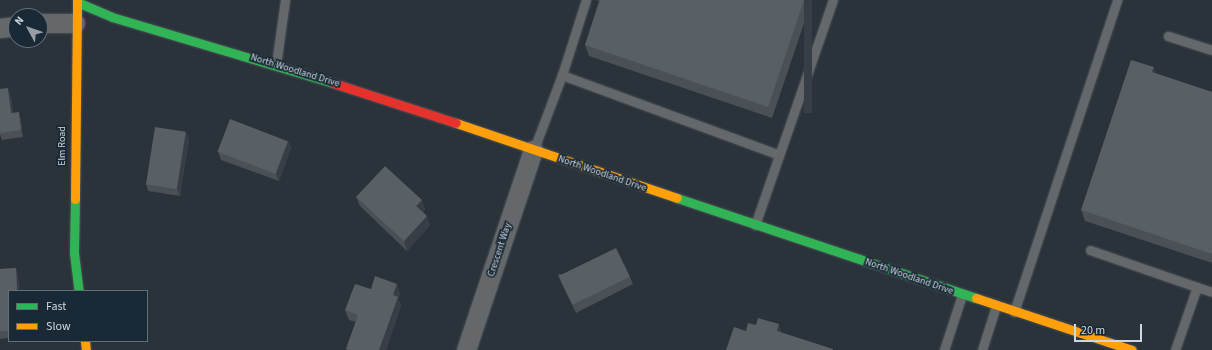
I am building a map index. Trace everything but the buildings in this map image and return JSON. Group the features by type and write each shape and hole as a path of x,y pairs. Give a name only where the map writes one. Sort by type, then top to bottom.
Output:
{"street":[{"name":"North Woodland Drive","path":"75,1 112,17 402,104 533,150 962,295 1132,350"},
{"name":"Elm Road","path":"75,1 74,253 79,290"},
{"path":"48,23 75,23"},
{"name":"Crescent Way","path":"466,350 533,150"}],"lane":[{"path":"276,65 285,0"},
{"path":"533,150 562,75 586,0"},
{"path":"755,225 833,0"},
{"path":"1014,312 1117,0"},
{"path":"1168,36 1212,50"},
{"path":"562,75 779,155"},
{"path":"1090,250 1212,292"},
{"path":"1175,350 1197,286"},
{"path":"944,350 962,295"},
{"path":"982,350 996,306"}],"traffic: fast":[{"path":"77,2 112,17 333,83"},
{"path":"677,198 976,298"},
{"path":"75,199 74,253 79,290"}],"traffic: slow":[{"path":"75,199 77,0"},
{"path":"456,123 677,198"},
{"path":"976,298 1132,350"},
{"path":"85,342 86,350"}],"traffic: jam":[{"path":"333,83 456,123"}]}
